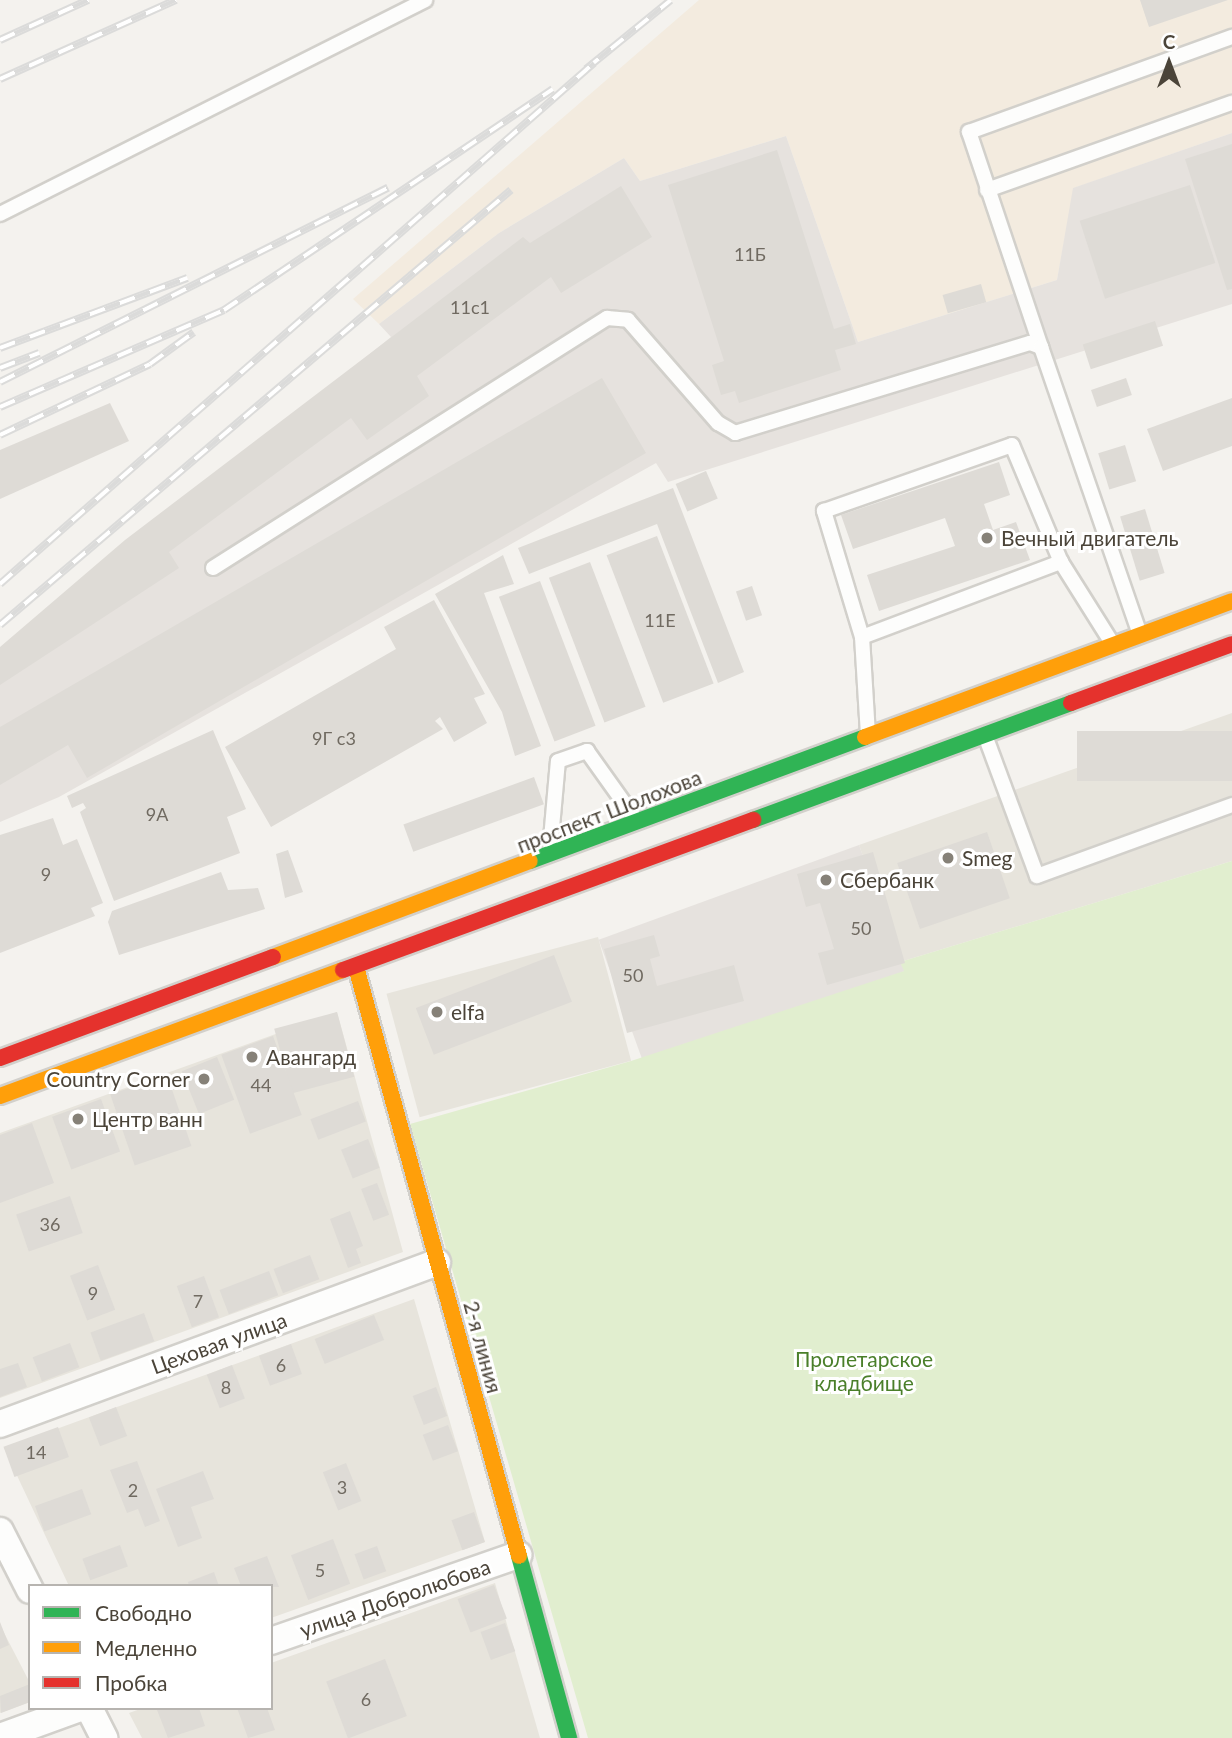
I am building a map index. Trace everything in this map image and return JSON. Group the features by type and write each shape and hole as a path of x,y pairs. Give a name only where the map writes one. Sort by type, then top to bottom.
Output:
{"main road":[{"name":"проспект Шолохова","path":"0,1058 1232,601"},
{"path":"0,1096 1232,644"},
{"name":"2-я линия","path":"356,967 569,1738"}],"street":[{"name":"Цеховая улица","path":"0,1424 437,1262"},
{"path":"0,1531 28,1586"},
{"name":"улица Добролюбова","path":"273,1640 518,1555"},
{"path":"0,1737 74,1710"},
{"path":"90,1710 104,1738"}],"lane":[{"path":"0,214 425,0"},
{"path":"1139,634 969,132 1232,37"},
{"path":"987,190 1232,103"},
{"path":"213,568 607,318 628,320 718,423 734,433 1030,344 1041,347"},
{"path":"868,736 862,637 824,511 1012,445 1061,562 1113,644"},
{"path":"862,637 1061,562"},
{"path":"984,734 1037,876 1232,805"},
{"path":"550,856 558,761 587,751 638,823"}],"shaded area":[{"path":"699,0 1232,0 1232,133 1074,188 1057,280 858,342 786,136 640,181 624,158 499,233 379,324 353,299"},
{"path":"1232,133 1232,304 668,482 656,463 59,797 0,822 0,651 391,337 379,324 499,233 624,158 640,181 786,136 858,342 1057,280 1073,188"},
{"path":"1232,713 1232,861 900,962 859,845"},
{"path":"859,845 905,971 645,1066 599,940"},
{"path":"598,937 631,1061 420,1117 386,994"},
{"path":"337,1012 403,1252 0,1398 0,1133"},
{"path":"414,1299 485,1542 273,1617 273,1584 68,1584 4,1448"},
{"path":"495,1583 540,1738 142,1738 129,1713 137,1710 273,1710 273,1662"},
{"path":"0,1625 28,1679 28,1703 0,1713"}],"green space":[{"name":"Пролетарское кладбище","path":"1232,861 1232,1738 588,1738 410,1124 631,1061 904,971 900,962"}],"building":[{"path":"1140,0 1228,0 1149,27"},
{"path":"1232,144 1232,289 1227,290 1185,159"},
{"path":"777,150 834,329 850,324 856,344 835,350 841,370 739,403 735,391 721,395 712,365 724,361 668,185"},
{"path":"1190,185 1215,263 1105,299 1080,221"},
{"path":"621,186 652,237 561,293 551,277 417,376 429,396 367,440 351,418 169,552 179,568 0,685 0,647 125,540 523,237 530,243"},
{"path":"981,284 986,302 948,313 943,295"},
{"path":"1155,321 1163,346 1091,369 1083,344"},
{"path":"602,378 646,453 87,778 68,745 0,785 0,727"},
{"path":"1126,378 1132,395 1097,407 1091,390"},
{"path":"1232,398 1232,446 1163,471 1147,429"},
{"path":"110,403 129,441 0,499 0,450"},
{"path":"1125,445 1136,481 1109,490 1098,453"},
{"name":"Вечный двигатель","path":"999,462 1010,495 984,504 993,530 1016,522 1030,560 879,611 867,575 955,546 945,518 853,549 841,515"},
{"path":"706,471 718,499 687,512 676,484"},
{"path":"673,488 744,672 718,683 657,524 529,574 518,548"},
{"path":"1145,509 1165,573 1140,581 1120,517"},
{"path":"657,536 714,684 663,703 607,555"},
{"path":"503,555 514,584 484,593 541,746 515,756 502,712 435,594"},
{"path":"590,562 646,707 604,722 549,578"},
{"path":"540,581 596,726 554,741 499,597"},
{"path":"752,586 762,615 746,621 736,592"},
{"path":"434,600 485,694 474,698 487,723 454,742 440,717 435,721 443,729 271,827 225,747 396,649 384,627"},
{"path":"213,730 246,809 227,817 240,853 114,901 80,812 86,808 83,803 72,808 67,796"},
{"path":"1077,731 1232,731 1232,781 1077,781"},
{"path":"534,777 544,804 413,852 403,825"},
{"path":"53,818 63,845 77,839 103,903 91,908 95,916 0,953 0,835"},
{"path":"987,832 1010,898 920,929 897,863"},
{"path":"288,850 303,892 285,898 276,854"},
{"path":"873,852 905,963 827,985 818,953 834,949 820,903 806,907 797,874"},
{"path":"221,872 228,890 258,888 265,909 119,955 108,922 112,911"},
{"path":"654,935 660,956 650,959 657,986 734,965 744,1001 627,1033 604,949"},
{"path":"554,955 572,1002 434,1055 416,1008"},
{"path":"337,1012 354,1077 292,1094 274,1029"},
{"path":"273,1036 302,1115 250,1134 221,1055"},
{"path":"217,1057 234,1100 199,1114 182,1071"},
{"path":"167,1075 191,1146 135,1165 110,1095"},
{"path":"101,1099 120,1152 71,1169 52,1117"},
{"path":"358,1101 366,1122 318,1140 310,1119"},
{"path":"32,1123 54,1183 0,1203 0,1135"},
{"path":"368,1139 380,1168 353,1179 341,1150"},
{"path":"377,1183 389,1215 373,1221 361,1189"},
{"path":"70,1196 83,1233 29,1251 16,1215"},
{"path":"350,1211 363,1246 356,1249 361,1263 348,1268 330,1219"},
{"path":"310,1255 319,1279 283,1293 274,1269"},
{"path":"98,1265 115,1310 87,1321 70,1276"},
{"path":"269,1271 278,1295 229,1314 220,1290"},
{"path":"204,1276 219,1317 192,1327 177,1286"},
{"path":"144,1313 154,1341 101,1361 90,1332"},
{"path":"374,1315 384,1340 325,1364 315,1339"},
{"path":"70,1343 79,1367 42,1382 33,1357"},
{"path":"291,1344 302,1374 270,1386 259,1356"},
{"path":"18,1363 27,1387 0,1397 0,1369"},
{"path":"232,1365 245,1399 220,1408 207,1375"},
{"path":"436,1387 447,1416 424,1425 413,1396"},
{"path":"116,1407 127,1436 100,1446 89,1417"},
{"path":"448,1425 458,1451 433,1461 423,1435"},
{"path":"58,1427 69,1457 14,1477 3,1447"},
{"path":"137,1461 160,1521 145,1527 138,1509 127,1513 110,1470"},
{"path":"346,1463 361,1501 338,1510 323,1472"},
{"path":"203,1471 214,1499 191,1507 202,1538 178,1547 156,1489"},
{"path":"82,1489 91,1514 44,1531 35,1506"},
{"path":"474,1512 485,1542 462,1550 451,1520"},
{"path":"333,1539 350,1584 308,1600 291,1555"},
{"path":"120,1545 128,1567 90,1580 82,1559"},
{"path":"377,1546 386,1571 364,1580 354,1554"},
{"path":"267,1556 279,1587 273,1587 273,1584 240,1584 234,1568"},
{"path":"214,1572 218,1584 188,1584"},
{"path":"494,1585 507,1619 470,1633 458,1599"},
{"path":"0,1622 9,1645 0,1649"},
{"path":"505,1623 515,1651 491,1660 481,1632"},
{"path":"385,1659 407,1716 348,1738 326,1682"},
{"path":"28,1685 28,1703 1,1713 0,1696"},
{"path":"157,1710 200,1710 205,1726 168,1738"},
{"path":"238,1710 268,1710 275,1730 248,1738"}],"railway":[{"path":"0,40 88,0"},
{"path":"0,79 176,0"},
{"path":"586,69 671,0"},
{"path":"0,584 594,63"},
{"path":"0,407 224,310 553,89"},
{"path":"0,382 388,188"},
{"path":"0,625 511,190"},
{"path":"0,348 187,278"},
{"path":"0,435 150,364 194,332"},
{"path":"0,368 39,353"}],"traffic: fast":[{"path":"753,820 1071,703"},
{"path":"530,861 865,737"},
{"path":"519,1556 569,1738"}],"traffic: slow":[{"path":"865,737 1232,601"},
{"path":"273,957 530,861"},
{"path":"356,967 519,1556"},
{"path":"0,1096 343,970"}],"traffic: jam":[{"path":"1071,703 1232,644"},
{"path":"343,970 753,820"},
{"path":"0,1058 273,957"}],"place":[{"name":"Вечный двигатель","path":"987,538"},
{"name":"Smeg","path":"948,858"},
{"name":"Сбербанк","path":"826,880"},
{"name":"elfa","path":"437,1012"},
{"name":"Авангард","path":"252,1057"},
{"name":"Country Corner","path":"204,1079"},
{"name":"Центр ванн","path":"78,1119"}]}
